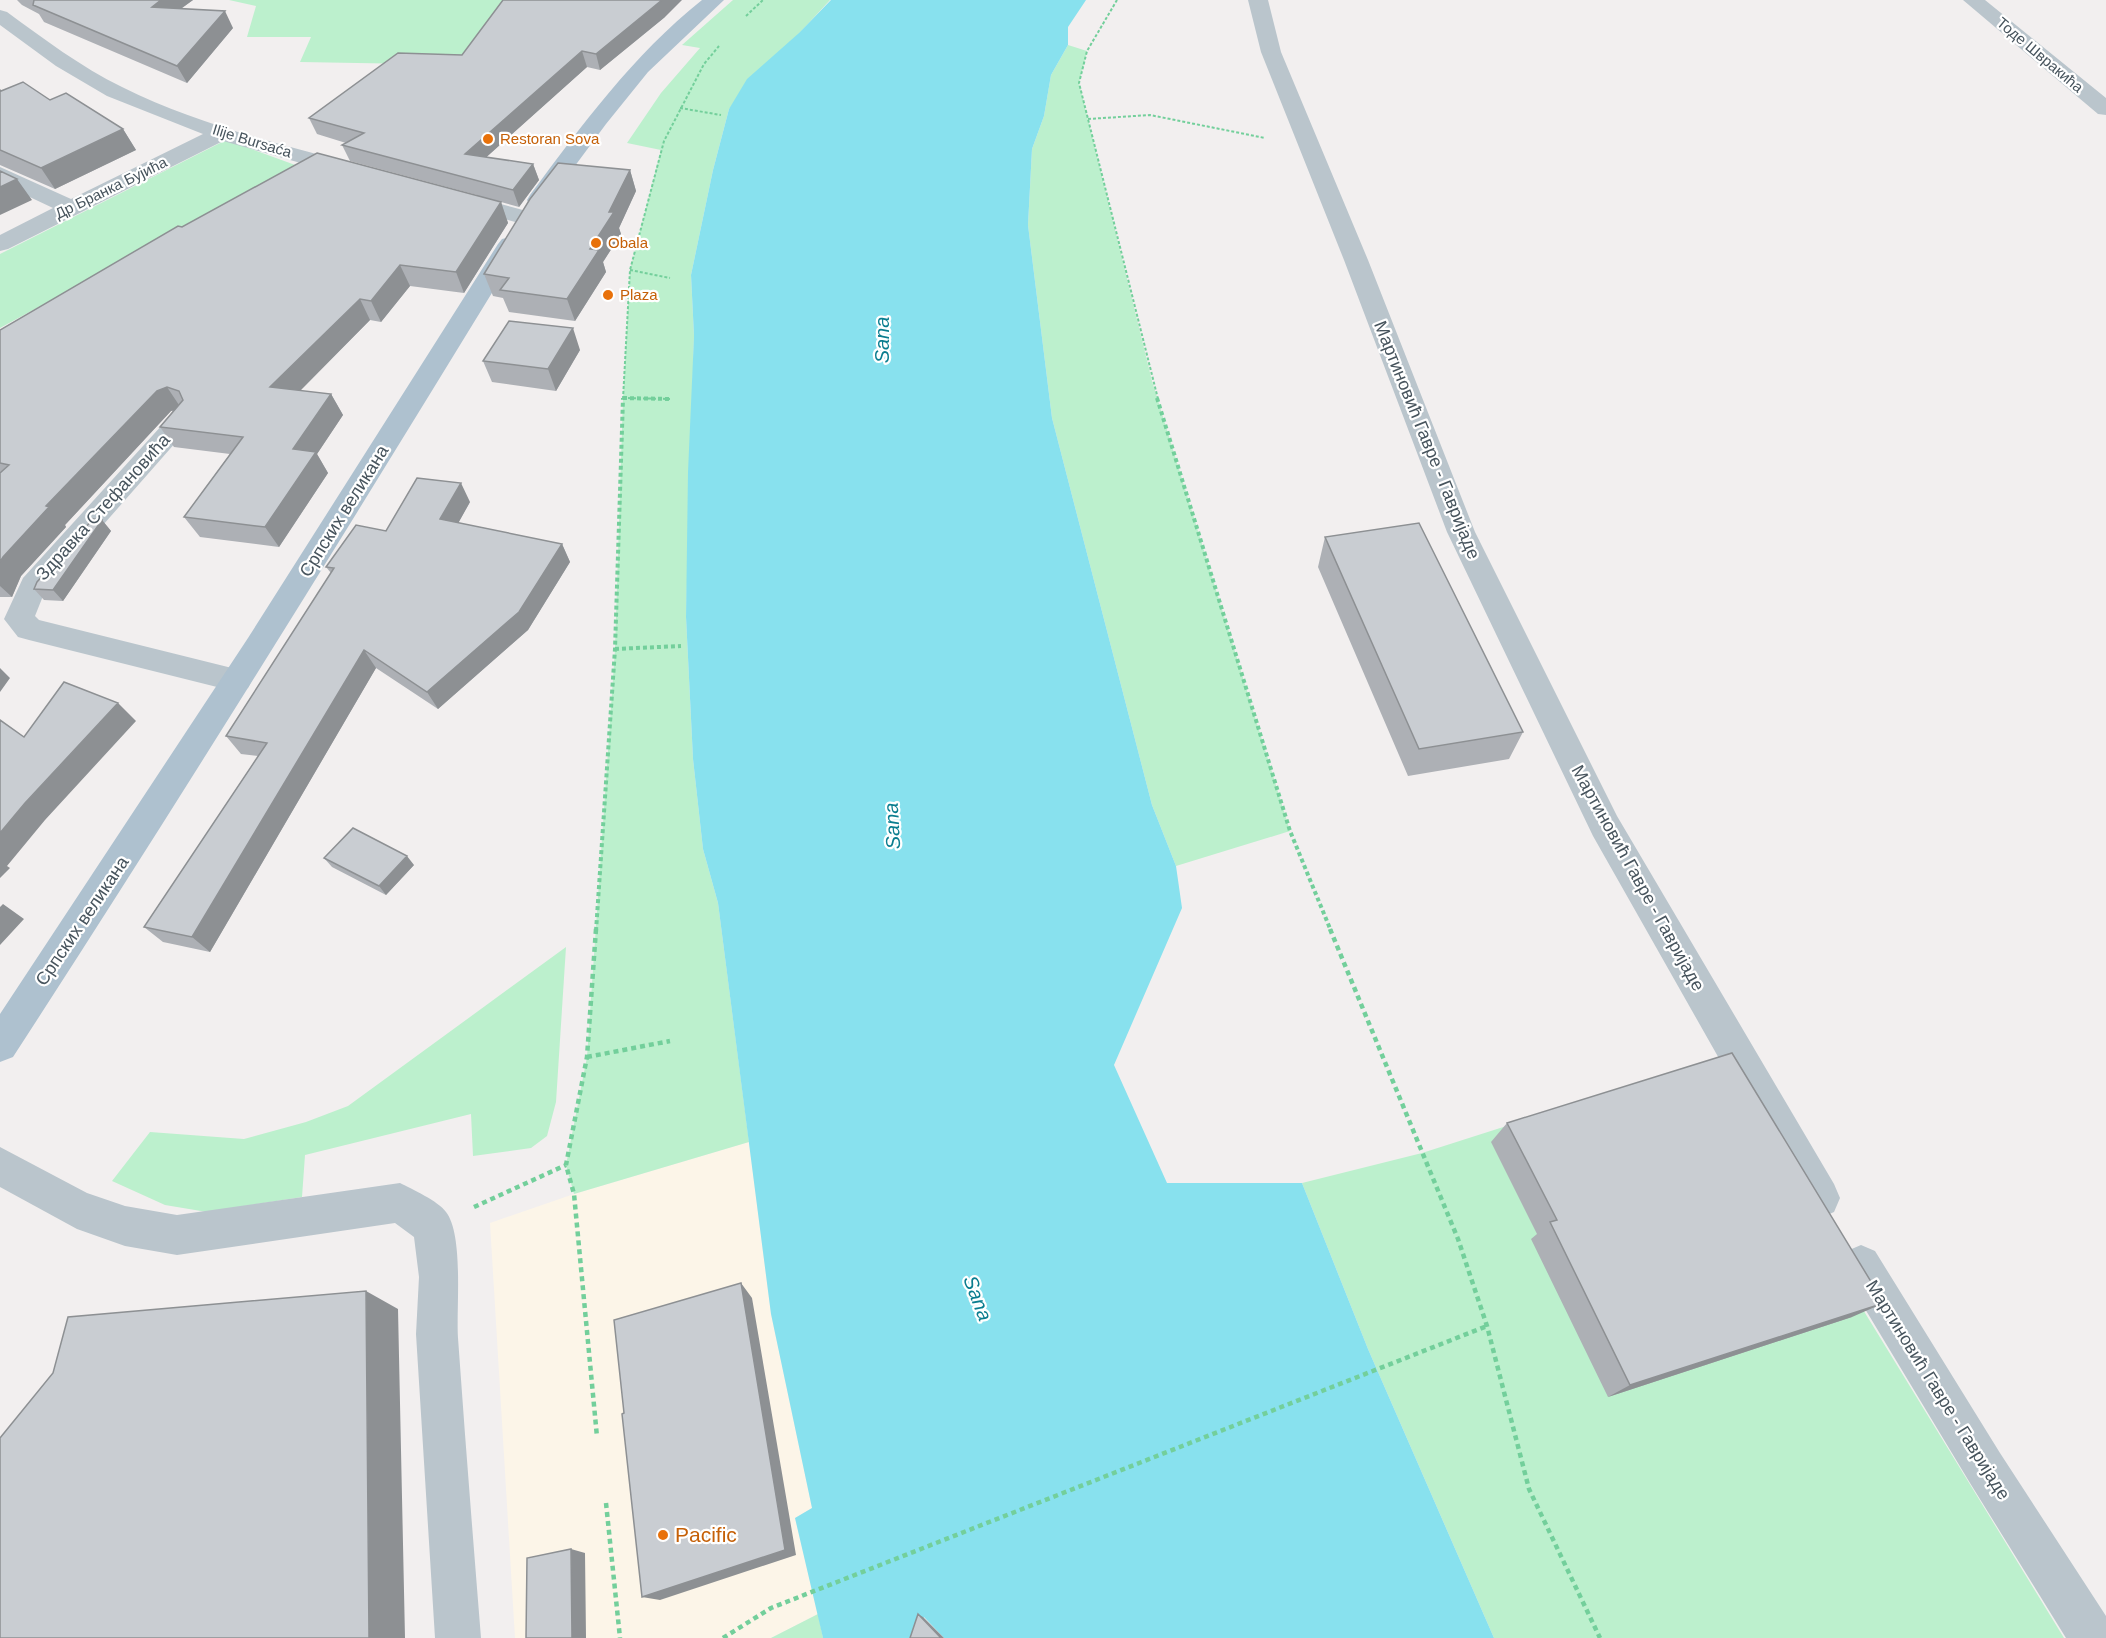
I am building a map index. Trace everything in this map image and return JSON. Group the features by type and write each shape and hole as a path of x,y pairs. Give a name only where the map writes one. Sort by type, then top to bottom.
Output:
{"main road":[{"name":"Српских великана","path":"0,1045 132,846 378,458 526,218 612,100 666,39 714,0"}],"street":[{"name":"Мартиновић Гавре - Гавријаде","path":"1258,0 1271,52 1471,553 1605,826 1839,1230 1985,1468 2093,1638"},
{"name":"Тоде Швракића","path":"1973,0 2106,109"},
{"name":"Ilije Bursaća","path":"0,16 57,58 130,99 222,133 366,175"},
{"name":"Др Бранка Бујића","path":"0,244 222,133"},
{"path":"290,180 321,162"},
{"path":"0,174 71,208"},
{"path":"445,196 526,218"},
{"name":"Здравка Стефановића","path":"182,419 33,586 19,619 29,629 237,680"},
{"path":"0,1166 77,1209 125,1226 177,1235 400,1203 432,1226 440,1277 437,1334 458,1638"}],"path":[{"path":"742,20 763,0"},
{"path":"1118,0 1087,51 1079,83 1152,381 1290,831 1458,1239 1487,1326 1529,1489 1600,1638"},
{"path":"597,1437 574,1194 566,1165 587,1057 615,649 623,398 630,270 663,141 704,64 723,41"},
{"path":"680,108 721,115"},
{"path":"1088,119 1150,115 1310,146"},
{"path":"630,270 670,278"},
{"path":"623,398 670,399"},
{"path":"615,649 681,646"},
{"path":"587,1057 670,1041"},
{"path":"432,1226 566,1165"},
{"path":"723,1638 771,1608 1487,1326"},
{"path":"606,1503 620,1638"}],"shaded area":[{"path":"749,1142 771,1314 812,1508 795,1518 818,1614 771,1638 515,1638 490,1223 574,1194"}],"green space":[{"path":"229,0 534,0 471,65 300,62 311,37 247,37 256,6"},
{"path":"733,0 830,0 729,109 713,170 691,275 694,336 686,617 693,759 703,849 718,903 749,1142 574,1194 566,1165 587,1057 615,649 623,398 630,270 661,150 627,143 661,93 700,48 682,45"},
{"path":"1068,45 1087,51 1079,83 1152,381 1290,831 1176,866 1152,805 1052,418 1028,225 1032,149 1044,116 1051,75"},
{"path":"226,140 298,166 0,328 0,254"},
{"path":"566,947 556,1102 547,1136 531,1148 473,1156 471,1114 305,1155 302,1197 207,1212 165,1205 112,1181 150,1132 244,1139 306,1122 348,1106"},
{"path":"1719,1058 1843,1277 2064,1638 1494,1638 1368,1349 1302,1183 1422,1153"},
{"path":"818,1614 823,1638 771,1638"}],"water":[{"name":"Sana","path":"831,0 1086,0 1068,27 1068,45 1051,75 1044,116 1032,149 1028,225 1052,418 1152,805 1176,866 1182,908 1114,1065 1167,1183 1302,1183 1368,1349 1494,1638 944,1638 924,1617 917,1638 823,1638 795,1518 812,1508 771,1314 718,903 703,849 693,759 686,617 688,472 694,336 691,275 713,170 729,109 747,79 799,33"}],"building":[{"path":"34,0 161,0 152,7 225,11 177,66 33,5"},
{"path":"503,0 662,0 596,54 582,51 465,154 533,164 513,190 342,145 364,133 309,118 398,53 462,55"},
{"path":"23,82 50,100 66,93 123,129 41,168 0,150 0,90"},
{"path":"317,153 501,202 456,272 400,265 371,301 360,299 270,387 331,394 293,449 316,452 265,527 184,517 243,437 160,427 183,400 179,391 167,387 157,391 46,506 49,507 0,562 0,473 9,465 0,463 0,330 178,226 182,227"},
{"path":"558,163 630,170 609,212 614,212 590,249 599,250 567,299 500,290 509,278 484,274 530,199"},
{"path":"0,171 17,179 0,187"},
{"path":"509,321 573,328 548,369 483,361"},
{"path":"417,478 461,483 440,519 562,544 519,612 427,692 364,650 192,937 144,927 267,743 226,736 334,568 326,567 356,525 386,531"},
{"path":"93,519 102,520 53,590 34,589 37,582"},
{"path":"1419,523 1523,732 1419,749 1325,537"},
{"path":"64,682 118,703 0,833 0,720 24,737"},
{"path":"353,828 407,856 379,886 324,858"},
{"path":"1732,1053 1884,1303 1630,1385 1550,1222 1557,1220 1507,1123"},
{"path":"741,1283 785,1550 642,1597 614,1320"},
{"path":"366,1291 369,1638 0,1638 0,1438 53,1373 68,1317"},
{"path":"571,1549 572,1638 526,1638 527,1558"},
{"path":"918,1614 941,1638 910,1638"}],"place":[{"name":"Restoran Sova","path":"488,139"},
{"name":"Obala","path":"596,243"},
{"name":"Plaza","path":"608,295"},
{"name":"Pacific","path":"663,1535"}]}
